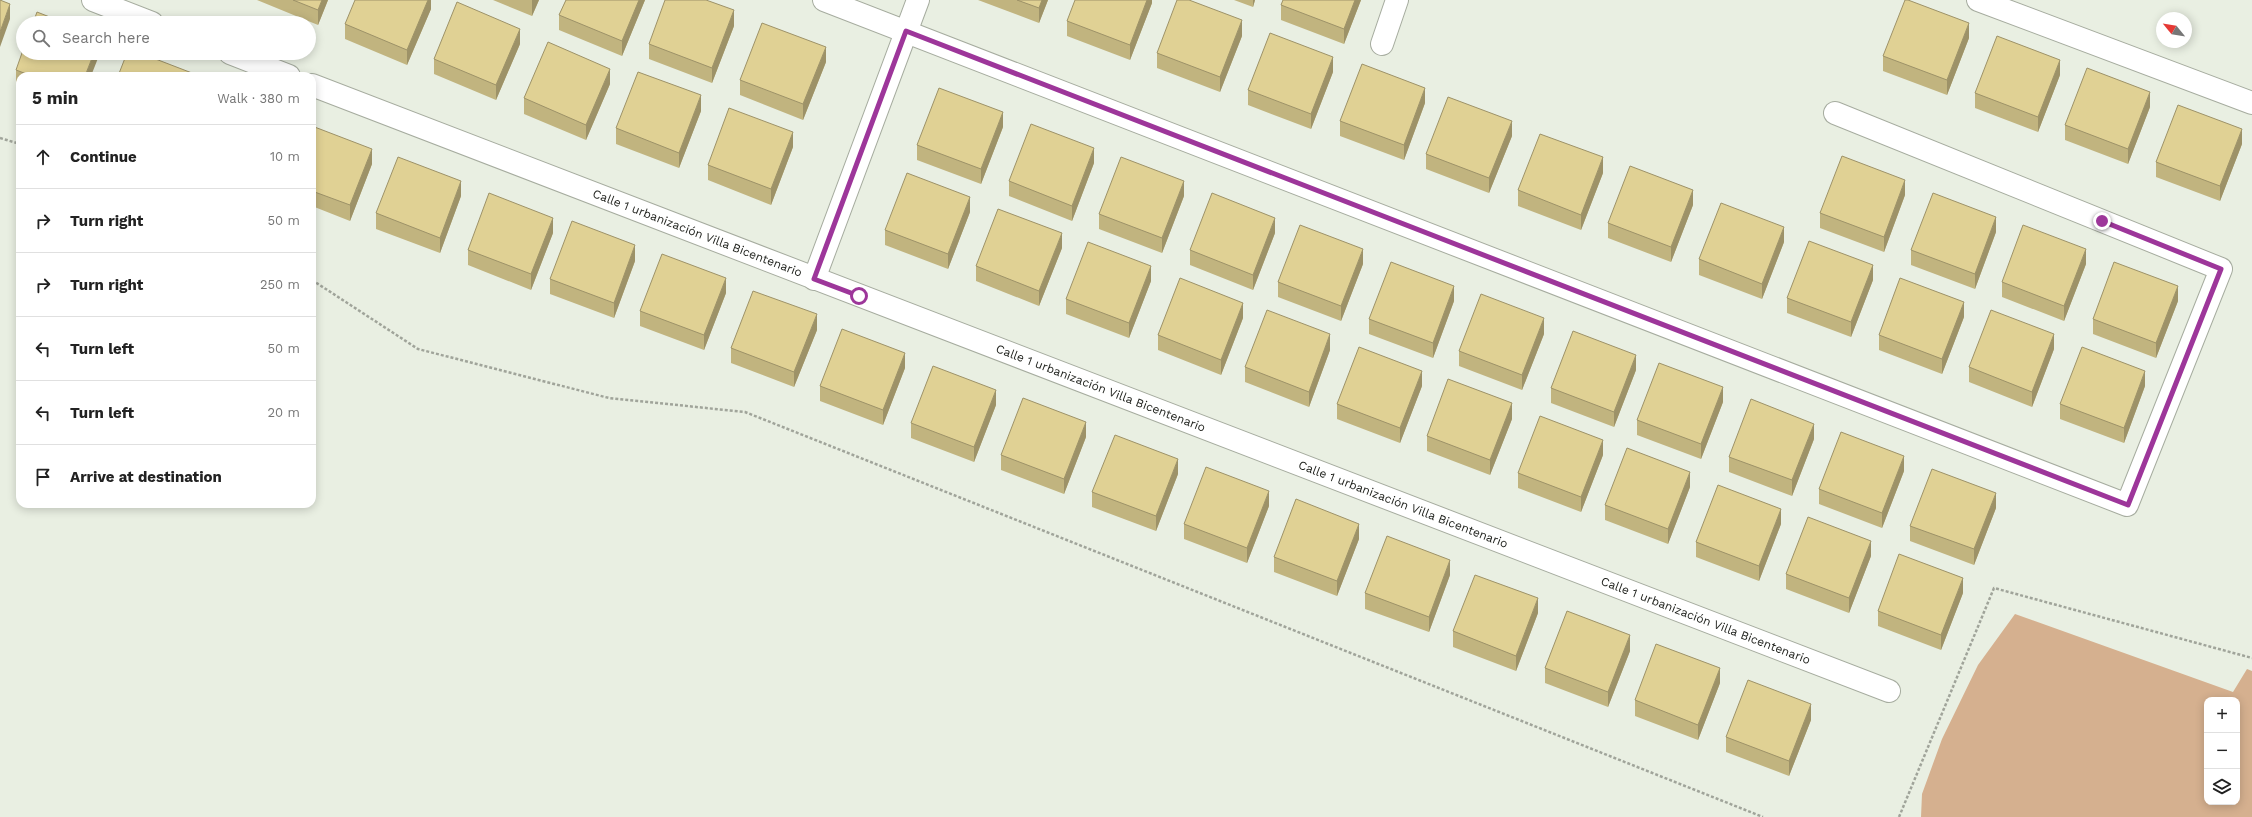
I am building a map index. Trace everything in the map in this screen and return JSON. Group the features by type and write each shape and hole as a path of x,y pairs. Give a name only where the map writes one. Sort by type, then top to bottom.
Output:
{"street":[{"path":"93,0 134,16"},
{"path":"824,0 2128,505 2221,269 1836,113"},
{"path":"814,279 918,0"},
{"path":"1382,44 1397,0"},
{"path":"1978,0 2252,103"},
{"path":"248,60 279,72"},
{"name":"Calle 1 urbanización Villa Bicentenario","path":"316,87 1889,691"}],"path":[{"path":"0,138 16,143"},
{"path":"316,283 418,349 610,398 745,412 1763,817"},
{"path":"1899,817 1994,588 2252,658"}],"shaded area":[{"path":"2015,614 2233,692 2247,669 2252,671 2252,817 1921,817 1922,794 1942,739 1978,665"}],"building":[{"path":"0,0 10,4 0,32"},
{"path":"293,0 322,0 318,10"},
{"path":"355,0 428,0 407,50 345,24"},
{"path":"566,0 639,0 622,41 559,15"},
{"path":"665,0 706,0 734,10 712,68 649,44"},
{"path":"1017,0 1042,0 1039,8"},
{"path":"1075,0 1147,0 1130,45 1067,21"},
{"path":"1177,0 1189,0 1242,20 1220,77 1157,53"},
{"path":"1283,0 1355,0 1344,29 1281,5"},
{"path":"1905,0 1969,23 1947,80 1883,56"},
{"path":"457,2 520,29 496,85 434,59"},
{"path":"37,12 47,16 36,16"},
{"path":"762,23 826,47 803,104 740,80"},
{"path":"1270,33 1333,57 1311,114 1248,90"},
{"path":"1997,36 2060,60 2038,117 1975,93"},
{"path":"548,42 610,69 586,125 524,98"},
{"path":"20,60 91,60 87,72 21,72 16,70"},
{"path":"124,60 158,60 189,72 120,72"},
{"path":"1362,64 1425,88 1404,145 1340,121"},
{"path":"2087,68 2150,92 2128,149 2065,125"},
{"path":"638,72 701,95 679,153 616,128"},
{"path":"939,88 1003,112 981,169 917,145"},
{"path":"1448,97 1512,121 1489,178 1426,154"},
{"path":"2178,105 2242,129 2220,186 2156,162"},
{"path":"729,108 793,132 771,189 708,165"},
{"path":"1031,124 1094,148 1072,206 1009,181"},
{"path":"316,128 372,149 350,205 316,192"},
{"path":"1540,134 1603,157 1581,215 1518,190"},
{"path":"1842,156 1905,180 1884,237 1820,213"},
{"path":"398,157 461,181 440,238 376,213"},
{"path":"1121,157 1184,181 1162,238 1099,214"},
{"path":"1630,166 1693,190 1671,247 1608,223"},
{"path":"907,173 970,197 948,254 885,230"},
{"path":"489,193 553,218 531,274 468,250"},
{"path":"1212,193 1275,218 1253,275 1190,250"},
{"path":"1933,193 1996,217 1975,274 1911,250"},
{"path":"1721,203 1784,227 1762,284 1699,259"},
{"path":"998,209 1062,233 1039,291 976,266"},
{"path":"572,221 635,245 614,303 550,279"},
{"path":"1300,225 1363,249 1341,306 1278,282"},
{"path":"2023,225 2086,249 2064,306 2002,282"},
{"path":"1809,241 1873,265 1851,322 1787,298"},
{"path":"1088,242 1151,266 1129,323 1066,299"},
{"path":"662,254 726,278 704,335 640,311"},
{"path":"1391,262 1454,286 1433,343 1369,319"},
{"path":"2114,262 2178,286 2156,343 2093,319"},
{"path":"1180,278 1243,303 1221,360 1158,335"},
{"path":"1900,278 1964,302 1942,359 1879,335"},
{"path":"753,291 817,314 794,372 731,348"},
{"path":"1481,294 1544,318 1522,375 1459,351"},
{"path":"1267,310 1330,334 1309,392 1245,367"},
{"path":"1991,310 2054,334 2032,392 1969,367"},
{"path":"842,329 905,353 883,410 820,386"},
{"path":"1573,331 1636,355 1614,412 1551,388"},
{"path":"1359,347 1422,371 1400,428 1337,404"},
{"path":"2082,347 2145,371 2124,428 2060,404"},
{"path":"1659,363 1723,387 1701,444 1637,420"},
{"path":"933,366 996,390 974,447 911,423"},
{"path":"1448,379 1512,403 1490,460 1427,436"},
{"path":"1023,398 1086,422 1064,479 1001,455"},
{"path":"1751,399 1814,424 1792,480 1729,457"},
{"path":"1540,416 1603,440 1581,497 1518,473"},
{"path":"1841,432 1904,456 1882,513 1819,489"},
{"path":"1115,435 1178,459 1156,516 1092,492"},
{"path":"1627,448 1690,472 1668,529 1605,505"},
{"path":"1206,467 1269,491 1247,548 1184,524"},
{"path":"1932,469 1996,493 1974,549 1910,526"},
{"path":"1718,485 1781,509 1759,566 1696,542"},
{"path":"1296,499 1359,524 1337,581 1274,557"},
{"path":"1808,517 1871,541 1849,598 1786,574"},
{"path":"1387,536 1450,560 1429,617 1365,593"},
{"path":"1899,554 1963,578 1941,635 1878,611"},
{"path":"1475,575 1538,598 1516,656 1453,631"},
{"path":"1567,611 1630,635 1608,692 1545,668"},
{"path":"1656,644 1720,668 1698,725 1635,700"},
{"path":"1748,680 1811,704 1789,761 1726,737"}],"route":[{"path":"859,296 814,279 906,31 2128,505 2221,269 2102,221"}]}
